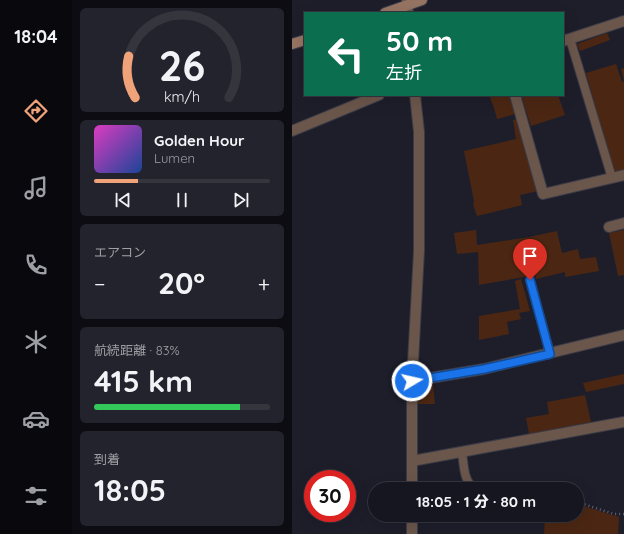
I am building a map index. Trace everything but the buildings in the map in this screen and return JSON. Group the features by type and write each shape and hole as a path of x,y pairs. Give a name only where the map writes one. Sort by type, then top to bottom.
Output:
{"street":[{"path":"388,12 422,0"},
{"path":"566,40 624,20"},
{"path":"292,44 304,40"},
{"path":"292,131 377,96"},
{"path":"412,482 412,381 419,251 418,132 415,96"},
{"path":"515,96 543,194 624,175"},
{"path":"609,227 624,223"},
{"path":"412,381 484,369 624,335"},
{"path":"412,461 624,422"},
{"path":"412,522 412,534"}],"lane":[{"path":"566,40 612,178"},
{"path":"530,280 550,354"},
{"path":"462,452 468,482"}],"path":[{"path":"584,504 614,514 624,514"}],"shaded area":[{"path":"607,33 610,40 580,51 577,44"},
{"path":"616,64 622,82 624,81 624,171 614,174 586,73"},
{"path":"624,68 624,81 621,69"},
{"path":"489,96 510,96 516,114 497,119"},
{"path":"521,96 558,96 565,115 531,126"},
{"path":"518,119 538,191 520,195 522,205 477,216 473,204 474,201 464,151 516,139 513,120"},
{"path":"476,230 477,245 557,231 562,253 578,249 580,259 596,257 599,271 565,277 565,272 536,279 535,275 479,285 478,252 457,254 454,233"},
{"path":"624,230 624,275 618,276 609,233"},
{"path":"521,279 530,311 519,313 521,319 507,322 509,334 479,340 479,316 520,309 515,281"},
{"path":"624,374 624,384 586,392 583,383"},
{"path":"433,383 435,404 418,404 418,386"},
{"path":"585,395 591,422 529,434 526,418 549,414 547,402"},
{"path":"584,506 619,517 618,534 544,534 545,522 584,522"}],"route":[{"path":"412,381 484,369 550,354 530,280"}]}
